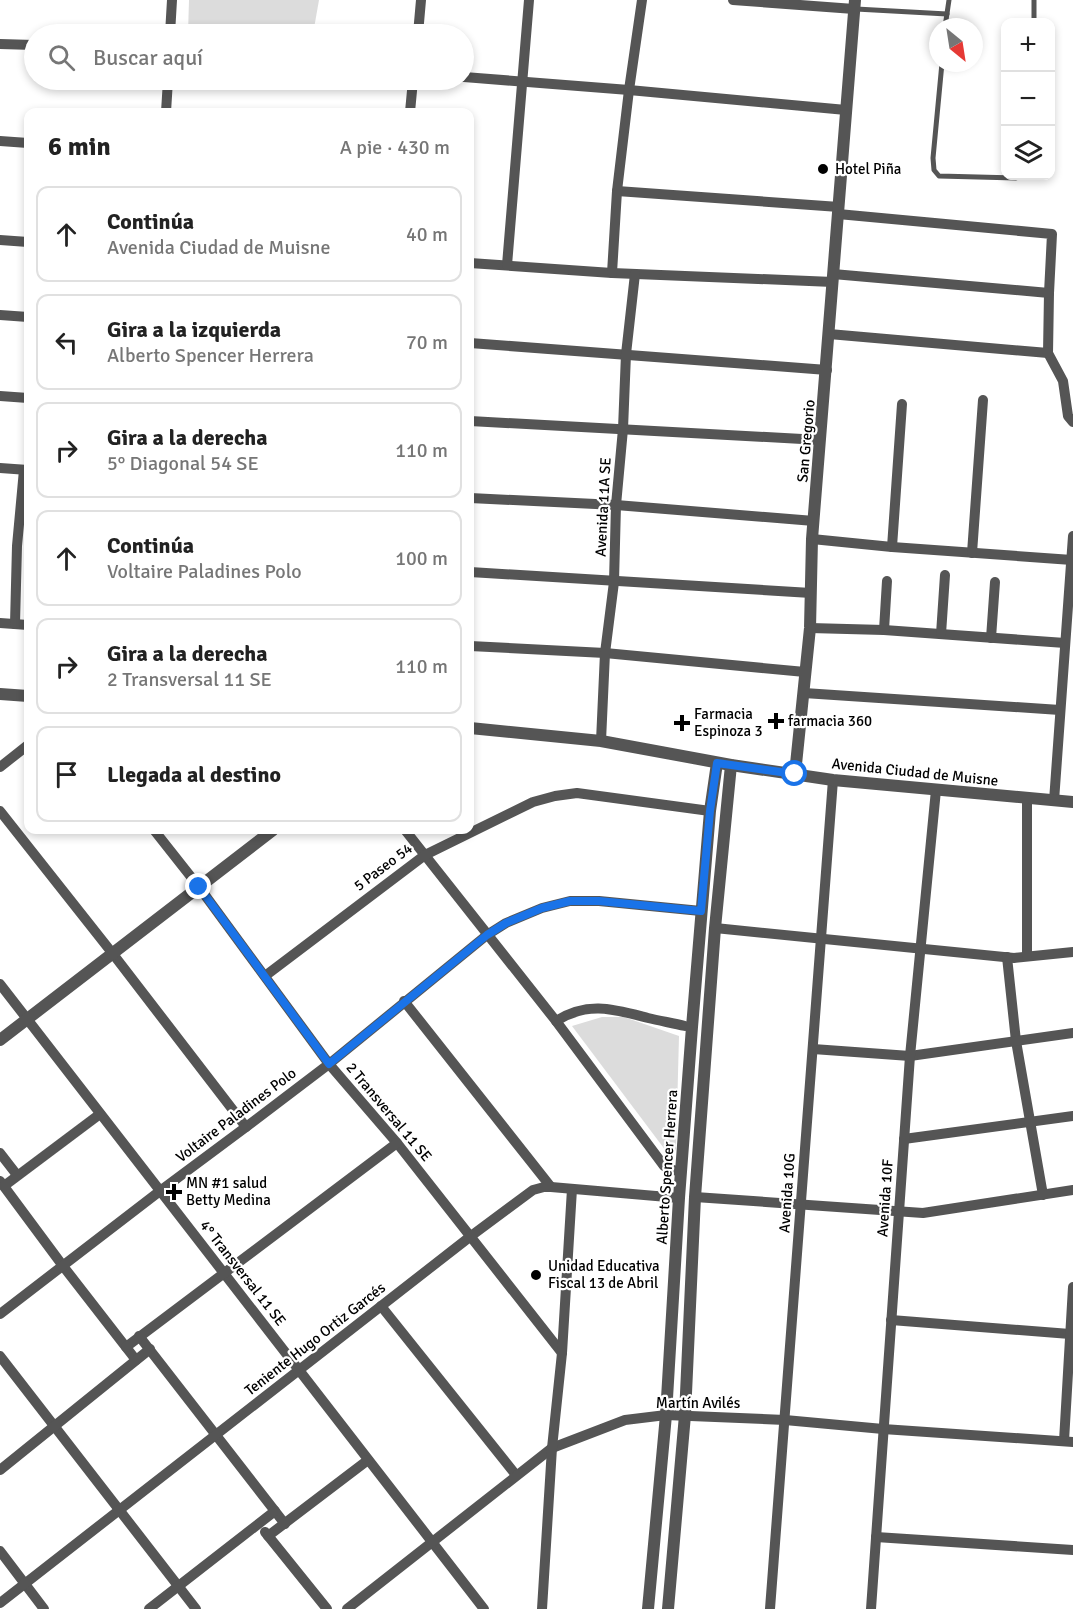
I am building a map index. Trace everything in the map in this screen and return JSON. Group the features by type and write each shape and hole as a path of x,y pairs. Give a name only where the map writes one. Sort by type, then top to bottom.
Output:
{"street":[{"path":"171,24 172,0"},
{"path":"418,24 421,0"},
{"path":"507,265 529,0"},
{"path":"612,273 617,191 642,0"},
{"path":"474,78 846,110 855,4 733,0"},
{"path":"0,44 24,45"},
{"path":"166,108 167,90"},
{"path":"410,108 412,90"},
{"name":"San Gregorio","path":"795,774 810,628 812,539 846,110"},
{"path":"0,141 24,143"},
{"path":"617,191 838,211 1052,234 1048,353 1063,381 1068,416 1073,422"},
{"path":"0,240 24,242"},
{"path":"474,263 635,274 833,278 1049,293"},
{"name":"Avenida 11A SE","path":"601,741 605,653 614,582 616,506 623,429 626,354 635,274"},
{"path":"0,315 24,317"},
{"path":"829,334 1048,353"},
{"path":"474,343 827,370"},
{"path":"0,396 24,398"},
{"path":"972,553 983,400"},
{"path":"892,547 902,404"},
{"path":"474,422 820,440"},
{"path":"0,468 24,470"},
{"path":"474,498 814,521"},
{"path":"15,624 24,521"},
{"path":"1054,801 1060,710 1068,688 1065,644 1073,536"},
{"path":"812,539 1072,560"},
{"path":"474,572 811,593"},
{"path":"940,634 945,575"},
{"path":"884,630 887,581"},
{"path":"991,638 995,582"},
{"path":"0,623 24,625"},
{"path":"810,628 884,630 1065,644"},
{"path":"474,646 605,653 805,672"},
{"path":"804,693 1060,710"},
{"path":"0,694 24,696"},
{"name":"Avenida Ciudad de Muisne","path":"474,728 601,741 717,763 833,780 1073,802"},
{"path":"0,767 24,748"},
{"name":"Alberto Spencer Herrera","path":"648,1609 666,1415 679,1198 701,911 710,811 717,763"},
{"name":"Alberto Spencer Herrera","path":"668,1609 685,1415 695,1197 715,928 731,765"},
{"name":"Avenida 10G","path":"771,1609 833,780"},
{"name":"Avenida 10F","path":"871,1609 909,1056 936,790"},
{"name":"5 Paseo 54","path":"474,831 533,802 577,793 710,811"},
{"path":"1026,956 1027,798"},
{"path":"0,811 246,1127"},
{"name":"2 Transversal 11 SE","path":"157,834 329,1064 397,1143 562,1353"},
{"path":"0,1040 268,834"},
{"path":"408,834 556,1022 664,1166 681,1172"},
{"name":"5 Paseo 54","path":"265,976 425,855 468,834"},
{"name":"Voltaire Paladines Polo","path":"0,1314 329,1064 487,935 506,923 542,908 570,901 599,901 701,911"},
{"path":"715,928 1007,957 1073,952"},
{"path":"1007,957 1016,1041 1043,1195"},
{"name":"4° Transversal 11 SE","path":"0,984 484,1609"},
{"path":"405,1001 551,1187"},
{"path":"556,1022 572,1012 612,1008 685,1026"},
{"path":"813,1049 909,1056 1073,1033"},
{"path":"100,1114 17,1175 2,1183 136,1360"},
{"path":"904,1139 1073,1116"},
{"path":"126,1347 397,1143"},
{"path":"2,1159 17,1175"},
{"name":"Teniente Hugo Ortiz Garcés","path":"0,1603 533,1190 551,1187 679,1198"},
{"path":"542,1609 572,1189"},
{"path":"695,1197 922,1213 1073,1190"},
{"path":"1068,1441 1073,1287"},
{"path":"381,1306 516,1475"},
{"path":"891,1320 1070,1334"},
{"path":"139,1336 285,1524"},
{"path":"0,1470 150,1349"},
{"path":"0,1356 196,1609"},
{"name":"Martín Avilés","path":"347,1609 552,1448 625,1420 685,1415 1068,1441"},
{"path":"268,1536 368,1460"},
{"path":"149,1609 275,1511"},
{"path":"259,1524 327,1609"},
{"path":"876,1537 1073,1550"},
{"path":"0,1551 44,1609"}],"lane":[{"path":"946,18 950,0"},
{"path":"1034,0 1034,18"},
{"path":"855,4 947,14"},
{"path":"941,72 933,158 934,170 939,176 1001,178"}],"shaded area":[{"path":"189,0 319,0 315,24 188,24"},
{"path":"602,1017 624,1017 679,1036 676,1149 672,1159 572,1026"}],"place":[{"name":"Hotel Piña","path":"823,169"},
{"name":"farmacia 360","path":"776,721"},
{"name":"Farmacia Espinoza 3","path":"682,723"},
{"name":"MN #1 salud Betty Medina","path":"174,1192"},
{"name":"Unidad Educativa Fiscal 13 de Abril","path":"536,1275"}],"route":[{"path":"199,887 329,1064 487,935 506,923 542,908 570,901 599,901 701,911 710,811 717,763 795,774"}]}
